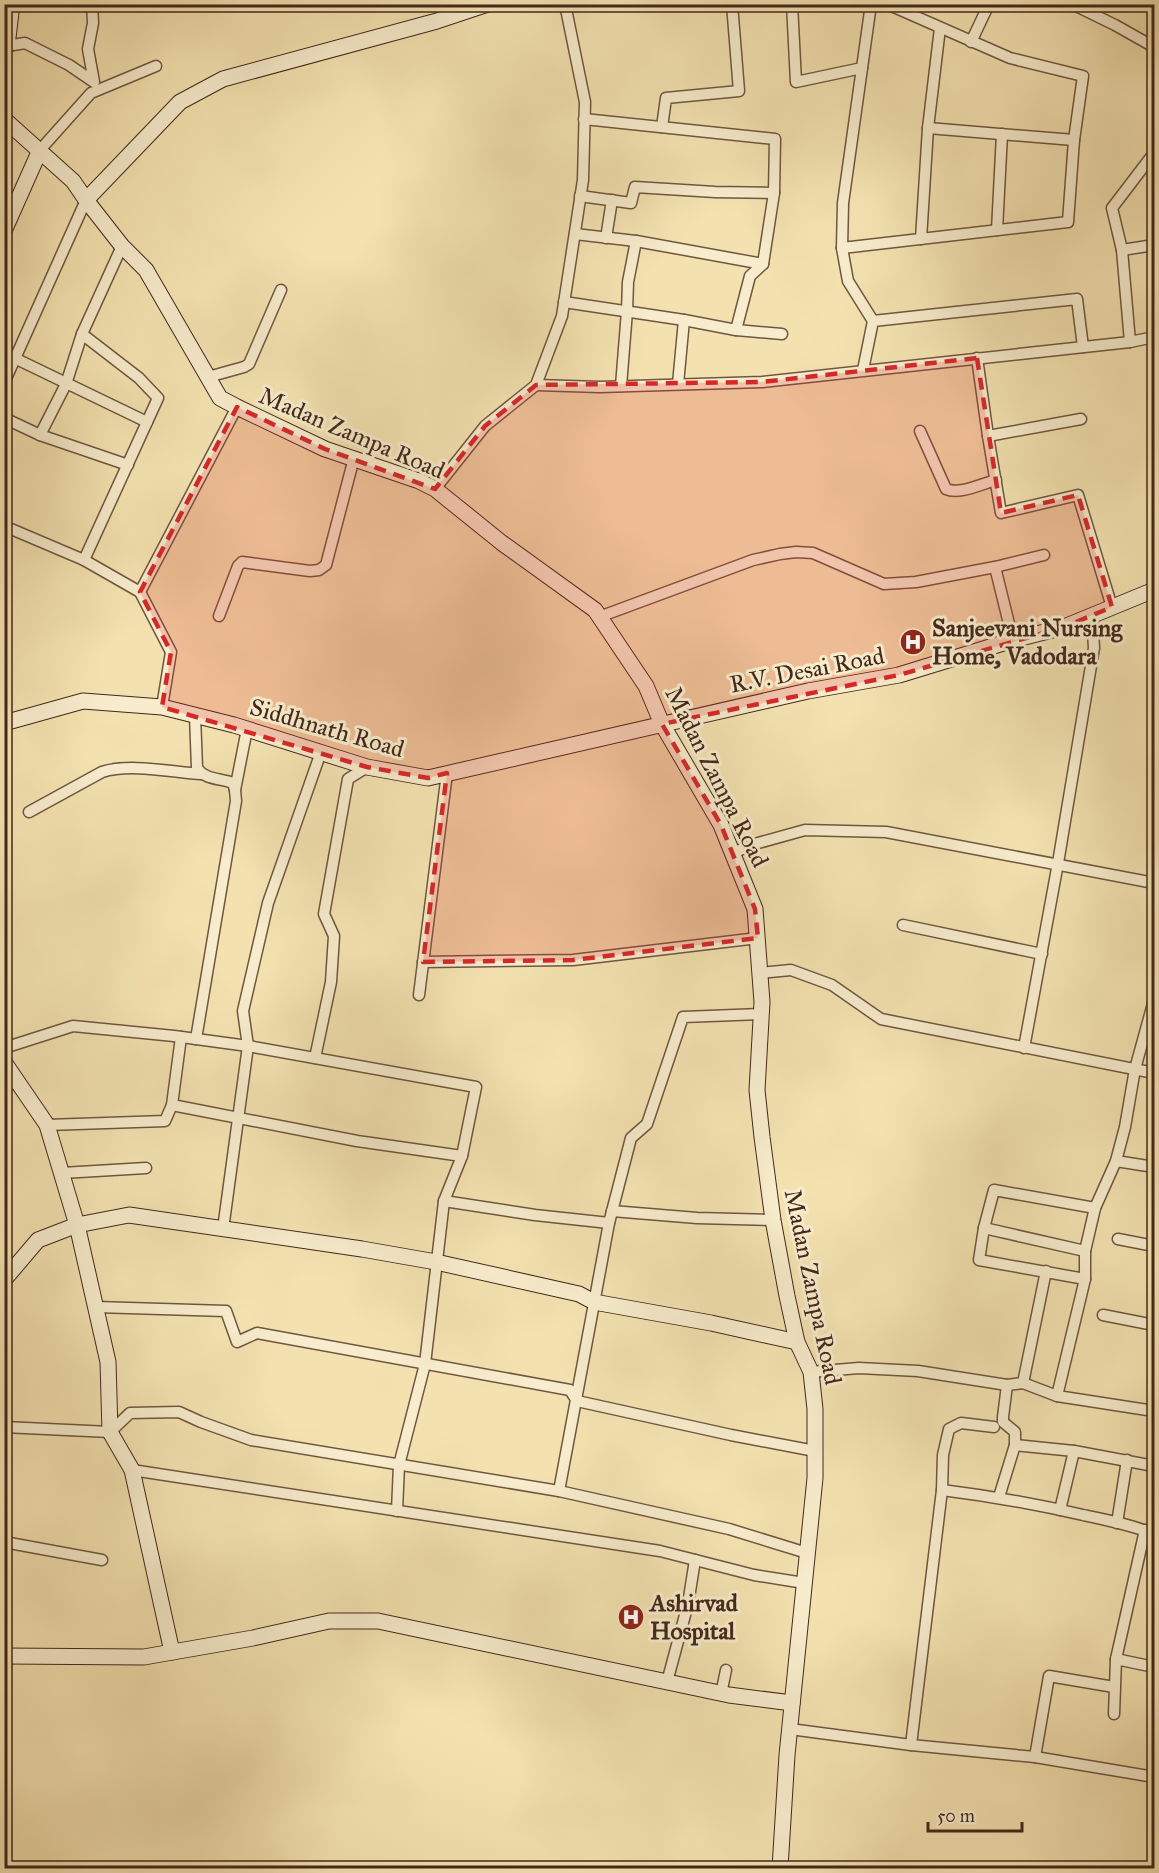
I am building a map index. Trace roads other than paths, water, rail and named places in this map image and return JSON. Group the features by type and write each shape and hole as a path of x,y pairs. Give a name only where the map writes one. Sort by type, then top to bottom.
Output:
{"street":[{"path":"12,4 6,47 25,43 69,65 94,82 88,49 93,22 92,4"},
{"path":"4,383 86,200 180,102 224,79 437,21 488,4"},
{"path":"435,489 485,426 536,385 562,316 583,180 585,102 565,4"},
{"path":"662,128 666,98 739,91 732,4"},
{"path":"792,4 796,82 862,68"},
{"path":"863,370 873,321 848,281 842,248 843,203 871,4"},
{"path":"842,248 1068,222 1074,140 1083,76 1010,58 887,4"},
{"path":"971,42 989,4"},
{"path":"1072,4 1155,47"},
{"path":"921,239 928,129 940,28"},
{"path":"4,231 40,150 91,93 156,66"},
{"name":"Madan Zampa Road","path":"4,119 73,181 122,246 146,270 220,398 325,448 419,481 435,489 502,543 595,610 646,686 721,825 755,909 761,1014 757,1090 773,1220 797,1342 811,1372 815,1409 815,1478 792,1703 780,1869"},
{"path":"584,119 775,139 774,193 763,264 750,276 736,330"},
{"path":"928,129 1074,140"},
{"path":"997,230 1002,135"},
{"path":"1130,342 1122,250 1112,208 1155,153"},
{"path":"580,196 631,203 635,188 774,193"},
{"path":"606,238 612,200"},
{"path":"574,234 636,241 763,264"},
{"path":"621,386 628,282 636,241"},
{"path":"1122,250 1155,245"},
{"path":"40,435 66,384 82,334 122,246"},
{"path":"208,377 249,364 281,290"},
{"path":"873,321 1077,299 1083,347"},
{"path":"564,302 736,330 782,334"},
{"path":"678,384 684,320"},
{"path":"82,334 139,378 158,398 84,560"},
{"path":"536,385 621,386 762,382 1130,342 1155,337"},
{"path":"4,354 147,422"},
{"path":"977,358 1001,513 1078,495 1112,607"},
{"path":"140,592 237,407"},
{"path":"4,418 40,435 128,465"},
{"path":"988,436 1081,419"},
{"path":"920,431 946,489 952,492 996,480"},
{"path":"219,616 238,566 242,562 310,571 319,570 326,564 354,458"},
{"path":"4,526 84,560 140,592 171,652 162,707"},
{"path":"599,617 753,560 780,554 813,553 884,584 901,584 995,567 1044,555"},
{"path":"995,567 1013,640"},
{"name":"R.V. Desai Road","path":"667,723 808,691 898,675 1064,627 1155,590"},
{"path":"1024,1048 1094,648 1092,615"},
{"name":"Siddhnath Road","path":"4,723 83,701 162,707 247,729 367,767 428,778 667,723"},
{"path":"195,715 197,768 201,774"},
{"path":"235,789 247,729"},
{"path":"223,1229 248,1046 243,1011 268,903 321,752"},
{"path":"315,1058 331,982 334,936 324,914 348,779 367,767"},
{"path":"29,812 111,769 127,768 201,774 233,783 236,801 196,1039"},
{"path":"419,994 447,773"},
{"path":"732,853 805,830 886,832 1155,883"},
{"path":"903,925 1042,954"},
{"path":"423,962 573,960 758,938"},
{"path":"760,973 791,970 832,985 881,1019 1155,1073"},
{"path":"1057,1396 1085,1279 1085,1251 1095,1208 1116,1161 1125,1127 1135,1069 1155,1000"},
{"path":"559,1491 611,1217 631,1138 647,1124 683,1017 761,1014"},
{"path":"4,1048 73,1026 248,1046 476,1087 462,1156 444,1201 425,1364 399,1465 397,1511"},
{"path":"47,1125 165,1121 172,1105 181,1037"},
{"path":"4,1062 47,1125 77,1225 108,1362 110,1432 132,1470 172,1652"},
{"path":"172,1105 357,1141 462,1156"},
{"path":"1116,1161 1155,1167"},
{"path":"62,1173 146,1168"},
{"path":"1085,1279 979,1260 984,1228 994,1190 1095,1208"},
{"path":"444,1201 535,1215 773,1220"},
{"path":"4,1280 38,1240 77,1225 129,1215 436,1262 579,1294 594,1302 711,1323 797,1342"},
{"path":"984,1228 1085,1251"},
{"path":"1118,1239 1155,1246"},
{"path":"1023,1383 1046,1271"},
{"path":"96,1307 226,1311 237,1342 257,1333 570,1390 577,1401 815,1451"},
{"path":"1103,1315 1155,1325"},
{"path":"811,1372 860,1368 918,1371 1007,1385 1023,1383 1057,1396 1155,1411"},
{"path":"999,1497 1015,1445 1015,1432 1004,1422 1003,1417 1007,1385"},
{"path":"4,1427 110,1432 130,1413 179,1412 251,1440 559,1491 729,1529 807,1554"},
{"path":"911,1745 942,1490 943,1455 949,1429 962,1423 994,1427"},
{"path":"1015,1445 1074,1451 1155,1466"},
{"path":"1060,1510 1074,1451"},
{"path":"1118,1523 1127,1460"},
{"path":"132,1470 660,1551 754,1575 804,1583"},
{"path":"942,1490 999,1497 1150,1532 1116,1659 1114,1714"},
{"path":"4,1542 102,1560"},
{"path":"667,1682 688,1604 695,1560"},
{"path":"4,1656 144,1657 253,1638 328,1621 378,1621 722,1694 792,1703"},
{"path":"1116,1659 1155,1667"},
{"path":"722,1694 726,1670"},
{"path":"1035,1757 1049,1676 1114,1687"},
{"path":"790,1729 911,1745 1035,1757 1155,1777"}],"place":[{"name":"Sanjeevani Nursing Home, Vadodara","path":"913,642"},
{"name":"Ashirvad Hospital","path":"631,1617"}]}
